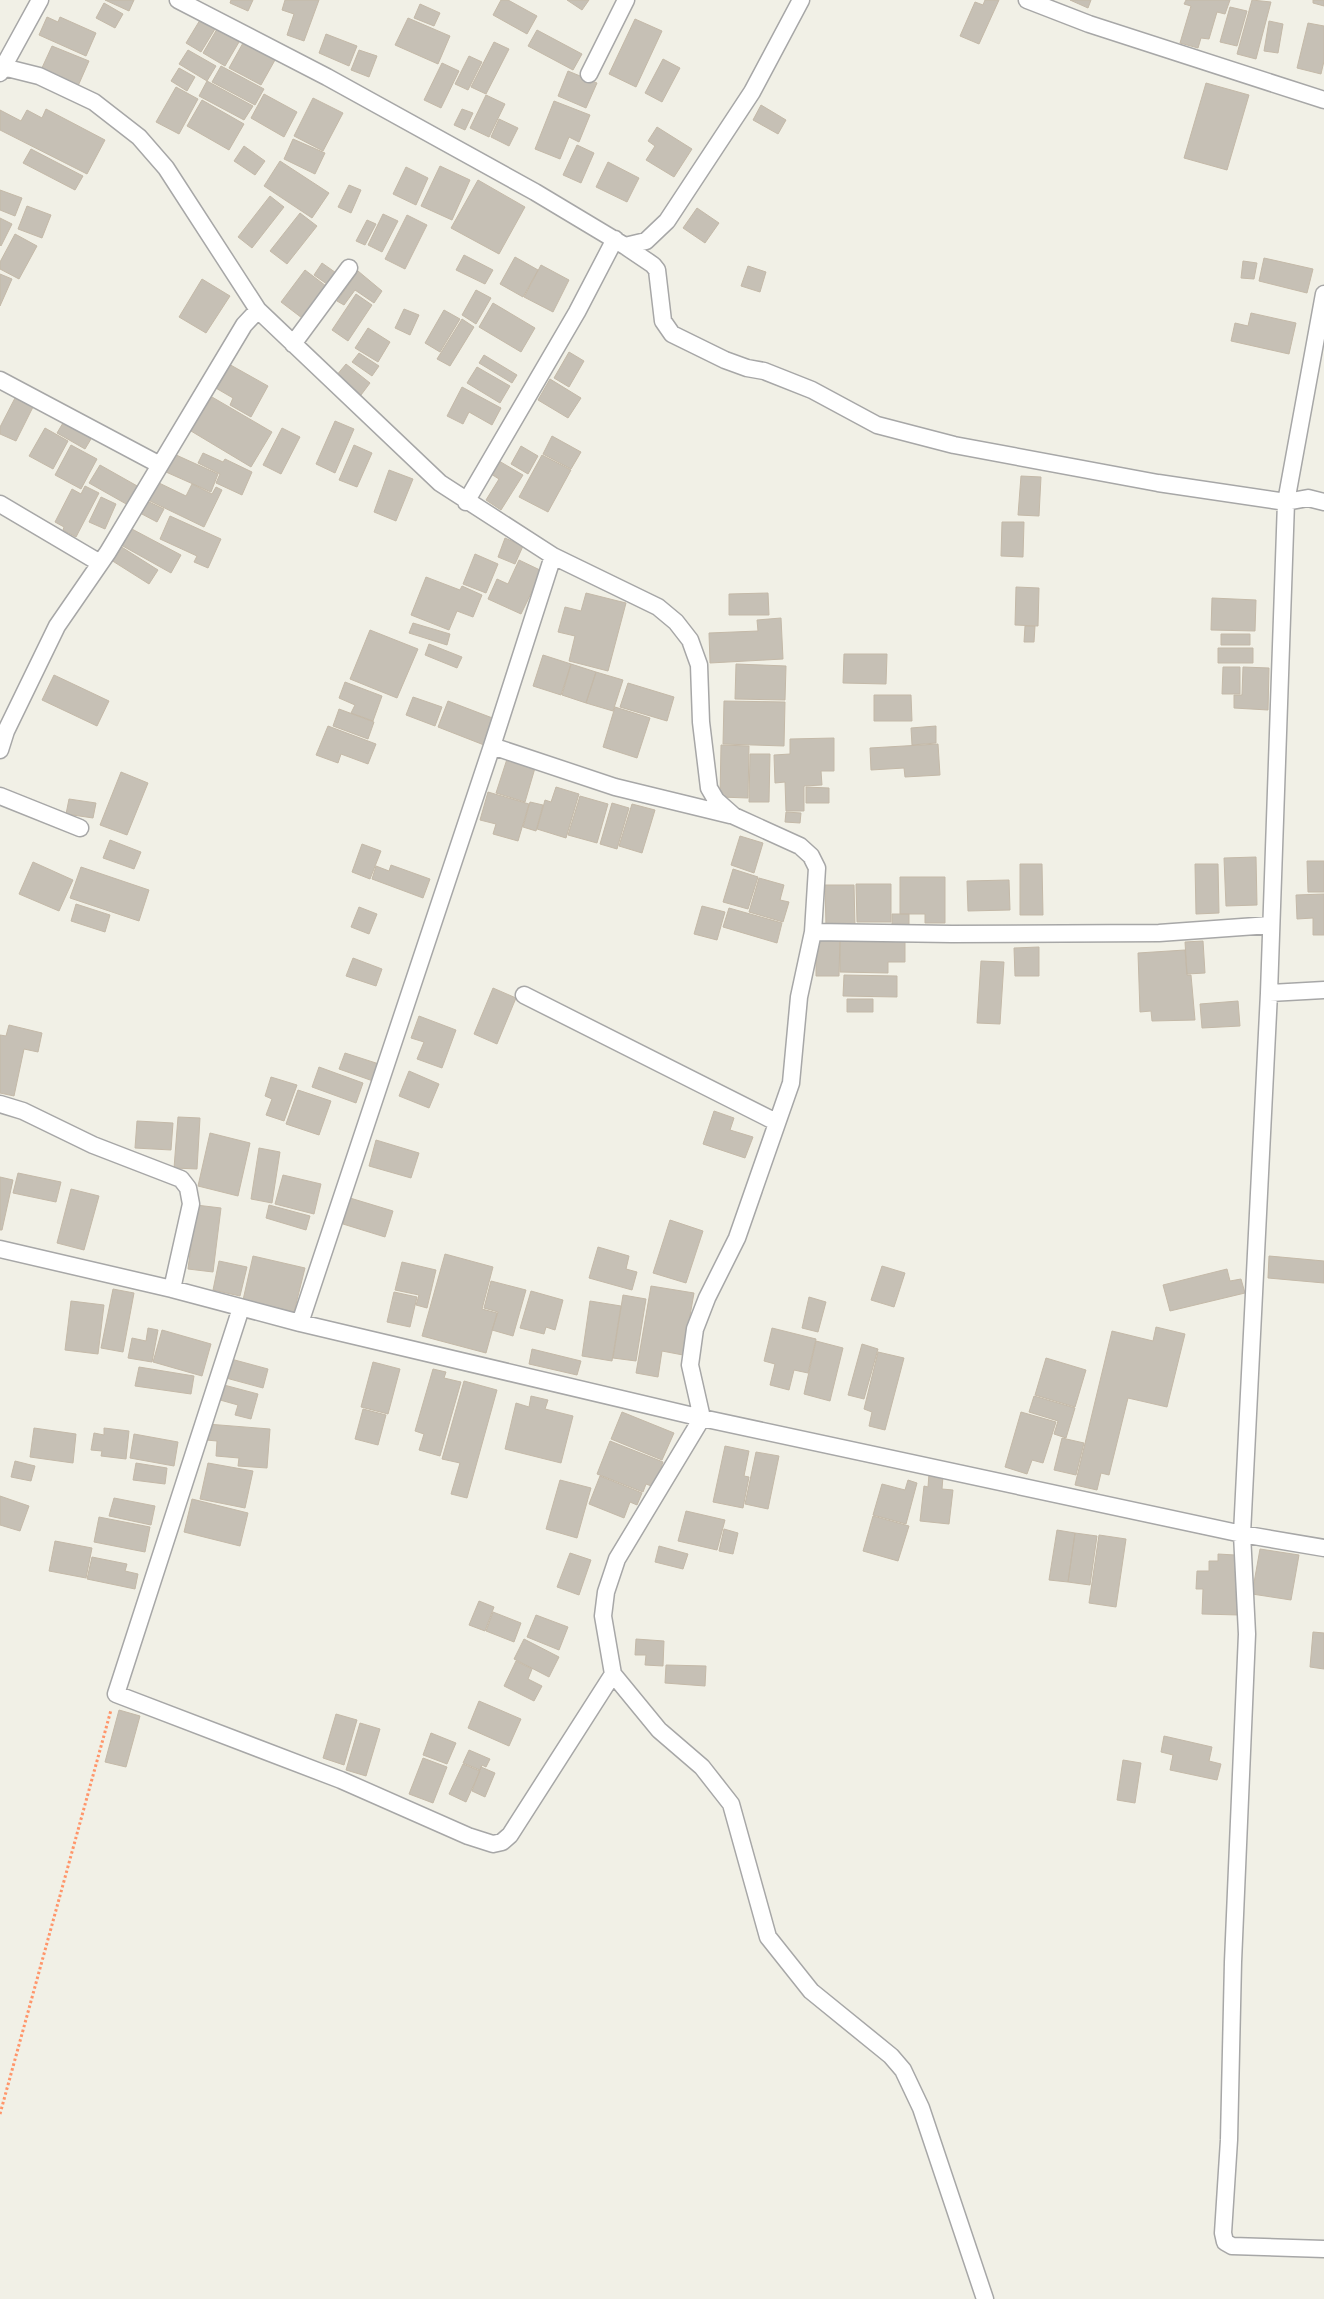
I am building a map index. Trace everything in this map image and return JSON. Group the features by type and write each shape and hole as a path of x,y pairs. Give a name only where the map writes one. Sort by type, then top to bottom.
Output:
{"street":[{"path":"40,0 1,70 39,76 94,102 139,137 166,168 258,310 440,483 466,502 553,556 658,607 676,622 690,640 699,665 702,722 709,788 716,800 734,816"},
{"path":"178,0 327,77 527,187 620,242 653,265 657,270 663,321 672,334 725,360 747,368 764,371 812,390 877,424 954,445 1158,483 1286,502 1308,498 1324,502"},
{"path":"589,74 626,0"},
{"path":"620,242 646,241 667,222 752,92 801,0"},
{"path":"1027,0 1089,24 1324,100"},
{"path":"466,502 620,242"},
{"path":"293,344 350,268"},
{"path":"1324,294 1286,502 1269,992 1242,1534 1247,1634 1223,2238 1232,2246 1324,2249"},
{"path":"2,740 57,626 100,563 244,325 258,310"},
{"path":"0,380 160,465"},
{"path":"0,504 100,563"},
{"path":"300,1323 492,746 553,556"},
{"path":"492,746 615,787 734,816 800,846 811,856 817,868 813,932 799,997 791,1083 737,1238 707,1298 696,1328 690,1365 702,1418 618,1559 606,1592 604,1616 613,1674 659,1730 702,1767 731,1804 768,1937 811,1991 891,2056 904,2070 921,2108 985,2299"},
{"path":"0,796 80,828"},
{"path":"813,932 1159,933 1270,925"},
{"path":"1269,992 1324,990"},
{"path":"524,995 776,1122"},
{"path":"0,1104 23,1111 93,1145 181,1179 188,1188 191,1204 172,1289"},
{"path":"0,1249 172,1289 300,1323 702,1418 1242,1534 1324,1548"},
{"path":"241,1308 116,1694 341,1780 468,1836 494,1844 502,1842 510,1834 613,1674"}],"path":[{"path":"0,2114 116,1694"}],"building":[{"path":"105,0 134,0 129,11"},
{"path":"231,0 253,0 248,11 230,3"},
{"path":"285,0 319,0 304,41 287,35 294,14 282,10"},
{"path":"501,0 508,0 537,16 527,34 493,15"},
{"path":"567,0 589,0 582,10"},
{"path":"985,0 999,0 979,44 960,36 975,2 983,5"},
{"path":"1070,0 1091,0 1088,8"},
{"path":"1186,0 1230,0 1225,14 1217,12 1209,39 1201,38 1198,48 1180,43 1191,6 1184,4"},
{"path":"1252,0 1271,2 1256,59 1237,54"},
{"path":"1313,0 1324,0 1324,6 1313,3"},
{"path":"104,3 123,14 115,28 96,18"},
{"path":"420,4 440,13 434,26 414,18"},
{"path":"1230,7 1247,11 1237,46 1220,42"},
{"path":"47,17 58,22 60,17 96,33 86,56 39,35"},
{"path":"408,18 450,36 438,64 395,45"},
{"path":"635,19 662,31 636,87 609,74"},
{"path":"200,20 215,29 201,52 186,43"},
{"path":"1269,21 1283,24 1278,53 1264,51"},
{"path":"1308,23 1324,26 1324,61 1321,74 1297,68"},
{"path":"217,29 239,42 225,66 203,53"},
{"path":"537,30 582,54 573,70 528,46"},
{"path":"326,34 357,46 349,66 319,53"},
{"path":"494,42 509,49 486,94 471,87"},
{"path":"243,43 275,60 261,85 229,68"},
{"path":"52,46 89,61 78,86 41,70"},
{"path":"188,50 216,66 207,81 179,64"},
{"path":"359,50 377,56 369,77 351,70"},
{"path":"469,56 482,62 468,90 455,84"},
{"path":"663,59 680,68 662,102 645,93"},
{"path":"442,63 459,71 441,108 424,100"},
{"path":"221,66 264,89 255,105 212,82"},
{"path":"179,68 195,77 187,91 171,81"},
{"path":"568,71 597,83 586,108 558,96"},
{"path":"207,81 253,106 244,120 199,96"},
{"path":"1206,83 1249,95 1227,170 1184,158"},
{"path":"176,87 198,99 179,134 156,122"},
{"path":"264,94 297,112 284,137 251,118"},
{"path":"486,95 505,104 489,137 470,128"},
{"path":"313,98 343,113 323,151 294,136"},
{"path":"202,100 244,124 229,150 187,126"},
{"path":"554,101 590,115 579,142 569,137 560,159 535,149"},
{"path":"761,105 786,120 778,134 753,120"},
{"path":"46,109 105,140 87,174 0,130 0,110 21,121 27,110 42,118"},
{"path":"462,109 473,113 465,130 454,125"},
{"path":"499,119 518,128 509,146 491,137"},
{"path":"657,127 692,149 674,177 646,160 655,146 648,141"},
{"path":"293,139 325,153 315,174 284,159"},
{"path":"577,145 594,153 581,183 563,175"},
{"path":"244,146 265,161 255,175 234,161"},
{"path":"31,149 83,176 75,190 23,163"},
{"path":"280,161 329,193 312,218 264,186"},
{"path":"608,162 639,178 627,202 596,187"},
{"path":"440,166 470,180 452,220 421,206"},
{"path":"406,167 428,178 416,205 393,194"},
{"path":"478,180 525,207 499,254 451,228"},
{"path":"349,185 361,190 351,213 338,207"},
{"path":"0,190 22,198 15,216 0,210"},
{"path":"270,196 284,207 252,248 238,237"},
{"path":"27,206 51,215 42,238 18,229"},
{"path":"697,208 719,223 705,243 683,228"},
{"path":"300,213 317,226 287,264 270,251"},
{"path":"383,214 398,221 382,252 368,245"},
{"path":"407,215 427,225 405,269 385,259"},
{"path":"0,218 12,224 1,246 0,245"},
{"path":"367,220 376,224 365,245 356,241"},
{"path":"15,234 37,246 19,279 0,269 0,262"},
{"path":"464,255 493,270 485,284 456,270"},
{"path":"515,257 538,270 523,297 500,284"},
{"path":"1264,258 1313,269 1307,293 1259,281"},
{"path":"1243,261 1257,263 1254,279 1241,278"},
{"path":"322,263 339,275 331,287 314,275"},
{"path":"541,265 569,280 553,312 524,297"},
{"path":"748,266 766,272 760,292 741,286"},
{"path":"305,270 326,286 302,318 281,302"},
{"path":"358,271 382,291 374,303 355,290 344,305 337,301"},
{"path":"0,274 12,279 0,306"},
{"path":"202,279 230,296 206,333 179,317"},
{"path":"476,290 491,298 476,324 462,315"},
{"path":"356,294 372,305 348,341 332,330"},
{"path":"493,303 535,328 521,352 479,327"},
{"path":"404,309 419,315 410,335 395,328"},
{"path":"444,310 460,319 440,352 425,343"},
{"path":"1251,313 1296,323 1289,354 1231,341 1235,323 1248,326"},
{"path":"462,319 474,327 450,366 437,359"},
{"path":"368,328 390,342 378,362 355,348"},
{"path":"569,352 584,361 569,387 554,378"},
{"path":"359,353 379,366 372,376 352,362"},
{"path":"484,355 517,375 512,383 479,363"},
{"path":"227,363 268,386 251,417 230,405 233,398 214,387"},
{"path":"346,364 370,383 361,395 336,376"},
{"path":"477,367 510,386 500,403 467,383"},
{"path":"550,379 581,398 568,418 538,400"},
{"path":"462,387 501,408 492,425 469,412 463,424 447,416"},
{"path":"212,397 272,432 251,467 186,428 198,409 203,411"},
{"path":"15,398 33,407 16,441 0,434 0,427"},
{"path":"66,418 94,434 85,449 57,433"},
{"path":"335,421 354,429 335,473 316,464"},
{"path":"45,428 68,441 53,469 29,456"},
{"path":"282,428 300,437 281,474 263,465"},
{"path":"552,436 581,452 571,469 543,454"},
{"path":"71,445 97,459 81,489 55,475"},
{"path":"354,445 372,453 357,487 339,480"},
{"path":"521,446 538,456 528,474 511,464"},
{"path":"203,453 223,462 225,459 252,472 242,495 216,483 220,474 198,463"},
{"path":"174,454 218,474 211,492 166,472"},
{"path":"542,455 571,470 548,512 519,497"},
{"path":"499,461 523,475 501,510 486,500 499,479 491,474"},
{"path":"100,465 139,487 128,505 89,483"},
{"path":"389,470 413,479 396,521 374,512"},
{"path":"1021,476 1041,477 1039,516 1018,515"},
{"path":"157,482 186,496 192,484 212,494 216,487 222,490 204,527 148,500"},
{"path":"85,486 99,493 76,537 63,530 64,527 55,522 72,489 81,494"},
{"path":"101,497 116,504 105,529 89,522"},
{"path":"147,501 164,509 157,522 140,513"},
{"path":"170,516 221,539 208,568 194,562 197,556 160,539"},
{"path":"1002,522 1024,522 1023,557 1001,556"},
{"path":"130,528 181,555 171,573 121,545"},
{"path":"505,538 523,546 515,564 498,557"},
{"path":"120,546 158,570 149,584 111,560"},
{"path":"475,554 498,564 486,593 463,584"},
{"path":"519,560 542,571 521,614 488,599 497,579 508,584"},
{"path":"426,577 460,590 462,586 482,595 473,617 457,611 449,630 411,615"},
{"path":"1016,587 1039,588 1038,626 1015,625"},
{"path":"586,593 626,603 608,671 569,661 575,636 558,632 565,607 581,611"},
{"path":"768,593 769,615 729,615 729,594"},
{"path":"1212,598 1256,600 1255,631 1211,630"},
{"path":"781,618 783,659 710,663 709,633 758,631 757,620"},
{"path":"413,623 450,634 447,645 409,633"},
{"path":"1025,626 1035,626 1034,642 1024,642"},
{"path":"370,630 418,649 397,698 350,679"},
{"path":"1221,634 1250,634 1250,645 1221,645"},
{"path":"429,644 462,657 457,668 425,655"},
{"path":"1218,648 1253,648 1253,663 1218,663"},
{"path":"844,654 887,654 886,684 843,683"},
{"path":"543,655 571,664 561,695 533,686"},
{"path":"571,664 596,672 586,703 562,695"},
{"path":"736,664 786,666 785,700 735,699"},
{"path":"1223,667 1240,667 1240,694 1222,694"},
{"path":"1243,667 1269,668 1268,710 1234,708 1234,695 1242,695"},
{"path":"596,672 623,680 613,711 586,703"},
{"path":"54,675 109,701 97,726 42,700"},
{"path":"345,682 382,696 373,721 351,713 355,705 339,698"},
{"path":"628,683 674,697 667,721 620,707"},
{"path":"874,695 911,695 912,721 874,721"},
{"path":"413,697 442,707 435,726 406,715"},
{"path":"448,701 495,719 484,745 438,727"},
{"path":"724,701 785,702 784,746 723,744"},
{"path":"615,707 650,718 637,758 603,747"},
{"path":"339,709 374,722 368,739 333,726"},
{"path":"328,726 376,744 368,764 341,754 338,763 316,755"},
{"path":"936,726 936,743 912,745 911,728"},
{"path":"834,738 834,771 821,771 822,785 804,786 804,811 786,811 785,782 775,783 774,755 790,754 790,739"},
{"path":"938,744 940,775 905,777 904,768 871,770 870,748"},
{"path":"721,745 749,746 748,798 720,797"},
{"path":"750,754 770,754 769,802 749,802"},
{"path":"507,759 535,768 525,802 496,793"},
{"path":"121,772 148,783 127,835 100,825"},
{"path":"556,787 579,794 566,838 537,829 545,800 551,802"},
{"path":"806,787 829,788 829,803 806,803"},
{"path":"488,792 529,804 518,841 493,834 496,824 480,820"},
{"path":"580,796 608,804 597,843 568,835"},
{"path":"69,799 96,803 93,818 66,814"},
{"path":"530,802 543,805 536,831 523,827"},
{"path":"612,803 629,808 617,849 600,844"},
{"path":"632,804 655,810 642,853 619,846"},
{"path":"786,812 801,813 800,823 785,822"},
{"path":"740,836 763,843 754,873 731,865"},
{"path":"110,840 141,852 134,869 103,858"},
{"path":"362,844 381,851 370,879 352,872"},
{"path":"1256,857 1257,905 1226,906 1224,858"},
{"path":"1307,861 1324,861 1324,892 1308,892"},
{"path":"33,862 73,880 59,911 19,894"},
{"path":"1020,864 1042,864 1043,915 1020,915"},
{"path":"1195,864 1218,864 1219,913 1196,914"},
{"path":"391,865 430,879 423,898 372,879 376,866 389,871"},
{"path":"81,867 149,890 139,921 70,898"},
{"path":"733,869 758,877 748,909 723,902"},
{"path":"900,877 945,877 945,923 925,923 925,914 900,914"},
{"path":"759,878 784,885 780,900 789,902 783,922 749,912"},
{"path":"1009,880 1010,910 968,911 967,881"},
{"path":"856,884 891,884 891,922 857,922"},
{"path":"825,885 854,885 855,926 826,927"},
{"path":"1324,894 1324,935 1313,935 1313,918 1297,919 1296,895"},
{"path":"76,904 110,915 105,932 71,921"},
{"path":"702,906 725,912 717,940 694,934"},
{"path":"359,907 377,914 369,934 351,927"},
{"path":"729,908 782,923 777,943 723,927"},
{"path":"892,914 909,914 909,931 892,931"},
{"path":"840,934 905,935 905,962 888,962 888,973 840,972"},
{"path":"816,937 840,937 839,976 816,976"},
{"path":"1203,941 1205,973 1187,974 1185,942"},
{"path":"1039,947 1039,976 1015,976 1014,948"},
{"path":"1185,950 1187,975 1191,975 1195,1020 1152,1021 1151,1011 1140,1012 1138,953"},
{"path":"353,958 382,969 376,986 346,976"},
{"path":"981,961 1004,962 1000,1024 977,1023"},
{"path":"844,975 897,976 897,997 843,996"},
{"path":"493,988 516,998 497,1044 474,1034"},
{"path":"847,999 873,999 873,1012 847,1012"},
{"path":"1238,1001 1240,1026 1202,1028 1200,1004"},
{"path":"419,1016 456,1030 442,1068 417,1059 424,1042 411,1038"},
{"path":"9,1025 42,1033 38,1052 24,1049 14,1096 0,1093 0,1035 6,1036"},
{"path":"345,1053 379,1064 373,1081 339,1069"},
{"path":"319,1067 363,1083 356,1103 312,1087"},
{"path":"409,1071 439,1084 429,1108 399,1096"},
{"path":"271,1077 297,1085 284,1121 266,1115 272,1099 265,1096"},
{"path":"298,1090 331,1101 319,1135 286,1124"},
{"path":"714,1111 734,1118 730,1130 753,1137 745,1158 703,1144"},
{"path":"178,1117 200,1118 197,1169 174,1168"},
{"path":"137,1121 173,1123 171,1150 135,1148"},
{"path":"210,1133 250,1143 238,1196 198,1186"},
{"path":"376,1140 419,1153 411,1178 369,1166"},
{"path":"259,1148 280,1152 272,1203 251,1199"},
{"path":"18,1173 61,1182 56,1202 13,1193"},
{"path":"283,1175 321,1184 314,1214 275,1204"},
{"path":"0,1177 13,1180 2,1230 0,1230"},
{"path":"71,1189 99,1196 84,1250 57,1243"},
{"path":"350,1198 393,1211 385,1237 343,1224"},
{"path":"196,1205 221,1208 213,1272 188,1269"},
{"path":"269,1205 310,1216 306,1230 266,1218"},
{"path":"670,1220 703,1231 686,1283 653,1273"},
{"path":"598,1247 629,1256 626,1269 637,1272 632,1290 589,1278"},
{"path":"445,1254 493,1267 482,1309 497,1313 486,1353 422,1336"},
{"path":"253,1256 305,1268 294,1312 243,1300"},
{"path":"1269,1256 1324,1261 1324,1283 1268,1278"},
{"path":"219,1261 247,1267 240,1296 213,1290"},
{"path":"402,1262 436,1270 427,1308 416,1305 419,1295 395,1290"},
{"path":"882,1266 905,1273 894,1307 871,1300"},
{"path":"1227,1269 1230,1281 1241,1279 1245,1293 1170,1311 1163,1285"},
{"path":"491,1281 526,1290 513,1336 492,1330 498,1312 484,1308"},
{"path":"651,1286 694,1293 683,1355 662,1351 658,1377 636,1373"},
{"path":"113,1289 134,1293 123,1352 101,1348"},
{"path":"531,1291 563,1300 555,1330 546,1327 544,1334 520,1328"},
{"path":"394,1292 417,1297 410,1327 387,1322"},
{"path":"623,1295 646,1299 636,1361 613,1358"},
{"path":"809,1297 826,1302 818,1332 802,1328"},
{"path":"71,1301 104,1305 98,1354 65,1350"},
{"path":"590,1301 621,1306 612,1361 582,1356"},
{"path":"1156,1327 1185,1334 1167,1407 1128,1398 1109,1475 1101,1473 1097,1490 1075,1485 1112,1331 1153,1341"},
{"path":"148,1328 158,1330 152,1362 128,1358 132,1338 146,1341"},
{"path":"772,1328 816,1339 808,1373 794,1370 789,1390 770,1385 775,1364 764,1361"},
{"path":"162,1330 211,1344 202,1376 153,1362"},
{"path":"816,1341 843,1348 830,1401 804,1394"},
{"path":"862,1344 878,1349 864,1399 848,1395"},
{"path":"532,1349 581,1361 577,1375 529,1364"},
{"path":"878,1352 904,1358 885,1430 869,1426 872,1412 864,1409"},
{"path":"1046,1358 1086,1370 1075,1407 1035,1395"},
{"path":"231,1359 268,1369 263,1388 226,1378"},
{"path":"373,1362 400,1369 388,1414 361,1407"},
{"path":"139,1367 194,1376 191,1394 135,1386"},
{"path":"433,1369 446,1372 444,1378 461,1382 440,1456 419,1450 424,1434 415,1431"},
{"path":"464,1381 497,1390 467,1498 451,1494 460,1463 442,1459"},
{"path":"224,1385 258,1394 251,1419 235,1415 238,1405 220,1400"},
{"path":"531,1396 548,1400 545,1409 573,1416 561,1463 505,1449 516,1403 529,1407"},
{"path":"1034,1396 1075,1408 1066,1438 1054,1434 1058,1421 1029,1412"},
{"path":"363,1409 386,1415 378,1445 355,1439"},
{"path":"622,1412 674,1433 662,1460 611,1439"},
{"path":"1021,1412 1056,1422 1043,1463 1032,1460 1027,1474 1005,1467"},
{"path":"207,1424 270,1429 267,1468 238,1466 239,1458 216,1456 217,1441 206,1440"},
{"path":"34,1428 76,1434 73,1463 30,1457"},
{"path":"104,1428 129,1431 126,1459 101,1456 102,1451 91,1450 94,1433 104,1435"},
{"path":"134,1434 178,1442 174,1466 130,1458"},
{"path":"1062,1438 1084,1443 1076,1475 1054,1470"},
{"path":"610,1441 663,1462 654,1487 646,1484 643,1492 597,1474"},
{"path":"725,1446 749,1451 744,1476 749,1477 743,1508 713,1502"},
{"path":"756,1452 779,1456 768,1509 745,1504"},
{"path":"15,1461 35,1466 31,1481 11,1477"},
{"path":"136,1463 167,1468 165,1484 133,1480"},
{"path":"208,1463 253,1471 245,1508 200,1499"},
{"path":"929,1474 943,1476 942,1489 953,1490 949,1524 920,1521 924,1486 928,1487"},
{"path":"600,1476 642,1493 637,1505 630,1502 624,1518 589,1504"},
{"path":"560,1480 591,1488 577,1538 546,1529"},
{"path":"908,1480 917,1483 906,1524 873,1515 882,1484 905,1490"},
{"path":"0,1496 29,1506 20,1531 0,1525"},
{"path":"114,1498 155,1506 151,1525 109,1516"},
{"path":"192,1499 248,1513 240,1546 184,1532"},
{"path":"686,1511 725,1520 717,1550 678,1541"},
{"path":"873,1516 909,1526 898,1561 863,1551"},
{"path":"99,1517 150,1527 145,1552 94,1542"},
{"path":"724,1529 738,1533 733,1554 719,1551"},
{"path":"1057,1530 1075,1533 1068,1582 1049,1580"},
{"path":"1075,1533 1097,1536 1090,1585 1068,1582"},
{"path":"1099,1535 1126,1539 1116,1607 1089,1603"},
{"path":"55,1541 92,1548 86,1578 49,1571"},
{"path":"659,1546 688,1554 683,1569 655,1562"},
{"path":"1260,1549 1299,1555 1291,1600 1252,1594"},
{"path":"570,1553 591,1560 579,1595 557,1587"},
{"path":"1218,1554 1235,1555 1235,1563 1241,1563 1239,1615 1202,1614 1203,1589 1196,1589 1197,1571 1209,1571 1209,1561 1218,1561"},
{"path":"92,1557 127,1564 125,1571 138,1574 135,1589 87,1579"},
{"path":"479,1601 494,1607 485,1631 469,1625"},
{"path":"493,1612 521,1623 514,1642 486,1631"},
{"path":"536,1615 568,1627 559,1650 527,1637"},
{"path":"1313,1632 1324,1633 1324,1669 1310,1667"},
{"path":"524,1639 559,1657 549,1677 514,1659"},
{"path":"636,1639 664,1641 663,1666 645,1665 646,1655 635,1655"},
{"path":"516,1661 532,1669 528,1679 542,1686 534,1701 504,1686"},
{"path":"666,1665 706,1666 705,1686 665,1683"},
{"path":"479,1701 521,1719 509,1746 468,1728"},
{"path":"119,1710 140,1716 126,1767 105,1762"},
{"path":"336,1714 357,1720 344,1765 323,1758"},
{"path":"360,1723 380,1729 366,1776 346,1770"},
{"path":"431,1733 456,1743 447,1764 423,1755"},
{"path":"1164,1736 1212,1747 1209,1761 1221,1764 1217,1780 1170,1770 1173,1755 1161,1752"},
{"path":"469,1750 490,1759 486,1767 482,1765 480,1770 463,1763"},
{"path":"423,1758 447,1767 433,1803 409,1794"},
{"path":"1123,1760 1141,1763 1135,1803 1117,1800"},
{"path":"463,1764 480,1771 466,1802 449,1794"},
{"path":"481,1767 495,1773 485,1797 472,1791"}]}
